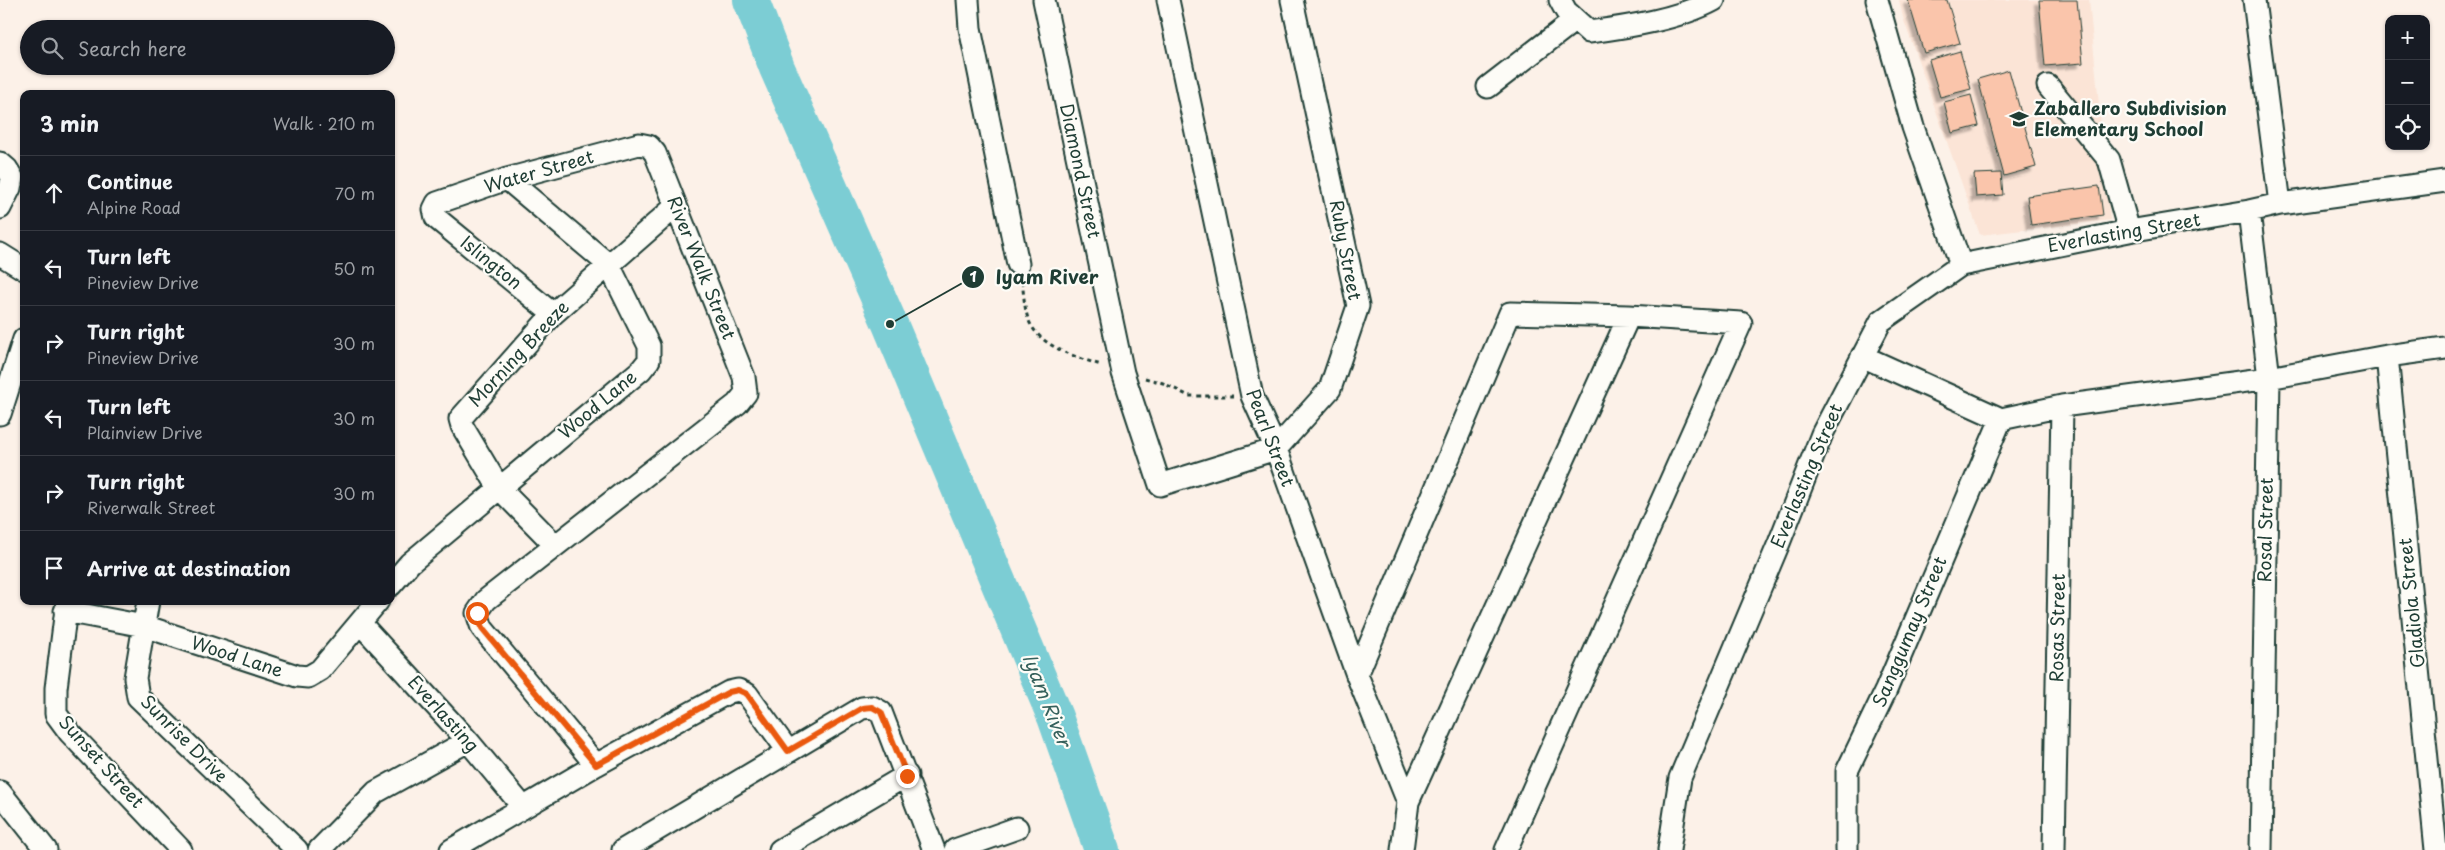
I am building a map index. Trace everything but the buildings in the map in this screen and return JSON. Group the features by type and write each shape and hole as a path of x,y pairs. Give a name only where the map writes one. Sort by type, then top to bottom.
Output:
{"street":[{"path":"968,0 970,28 1018,264"},
{"name":"Diamond Street","path":"1044,0 1123,372 1160,485 1276,449"},
{"name":"Pearl Street","path":"1168,0 1252,396 1276,449 1357,675 1408,802"},
{"name":"Ruby Street","path":"1276,449 1330,389 1358,306 1292,0"},
{"path":"1560,0 1566,11 1588,32 1623,28 1700,8 1714,0"},
{"path":"1877,0 1913,127 1960,265"},
{"path":"2254,0 2280,204"},
{"path":"1488,86 1575,20"},
{"path":"2048,86 2108,160 2129,230"},
{"name":"Water Street","path":"434,209 437,203 507,180 639,144 649,146"},
{"name":"River Walk Street","path":"554,544 737,404 746,393 744,377 655,153 649,146"},
{"path":"0,163 7,169 12,178 10,188 0,208"},
{"name":"Wood Lane","path":"395,580 410,563 641,370 649,360 649,346 609,265 507,180"},
{"name":"Everlasting Street","path":"1669,850 1680,778 1779,543 1822,434 1881,322 1960,265 2129,230 2249,211 2280,204 2445,180"},
{"name":"Morning Breeze","path":"554,544 499,488 462,426 460,419 553,314 676,206"},
{"name":"Islington","path":"434,209 436,218 553,314"},
{"name":"Rosal Street","path":"2249,211 2269,378 2261,850"},
{"path":"0,254 20,266"},
{"path":"1357,675 1510,313 1629,316 1741,323 1506,850"},
{"path":"1402,850 1408,802 1629,316"},
{"path":"1862,356 2001,419 2062,406 2269,378 2387,356 2445,348"},
{"path":"0,414 20,351"},
{"name":"Gladiola Street","path":"2387,356 2436,850"},
{"name":"Rosas Street","path":"2054,850 2062,406"},
{"name":"Sanggumay Street","path":"1847,850 1847,770 1886,690 2001,419"},
{"path":"554,544 486,600 477,613 482,628 596,765"},
{"name":"Sunrise Drive","path":"147,605 135,678 138,697 297,850"},
{"name":"Wood Lane","path":"66,606 144,626 297,676 308,677 320,670 375,605"},
{"name":"Sunset Street","path":"66,606 56,688 56,714 70,733 181,850"},
{"name":"Everlasting","path":"360,623 468,741 523,807"},
{"path":"451,850 596,765 729,692 738,690 747,694 788,751"},
{"path":"623,850 862,708 872,707 881,712 934,850"},
{"path":"319,850 376,792 468,741"},
{"path":"780,850 907,776"},
{"path":"0,792 46,850"},
{"path":"955,850 1017,828"}],"path":[{"path":"1018,264 1029,322 1048,344 1072,356 1163,383 1189,396 1252,396"}],"shaded area":[{"name":"Zaballero Subdivision Elementary School","path":"1899,0 2089,0 2110,220 1980,235 1903,18"}],"waterway":[{"name":"Iyam River","path":"751,0 777,68 890,324 1055,717 1102,850"}],"place":[{"name":"Zaballero Subdivision Elementary School","path":"2019,119"},
{"name":"Iyam River","path":"890,324"}],"route":[{"path":"477,613 482,628 596,765 729,692 738,690 747,694 788,751 862,708 872,707 881,712 907,776"}]}
